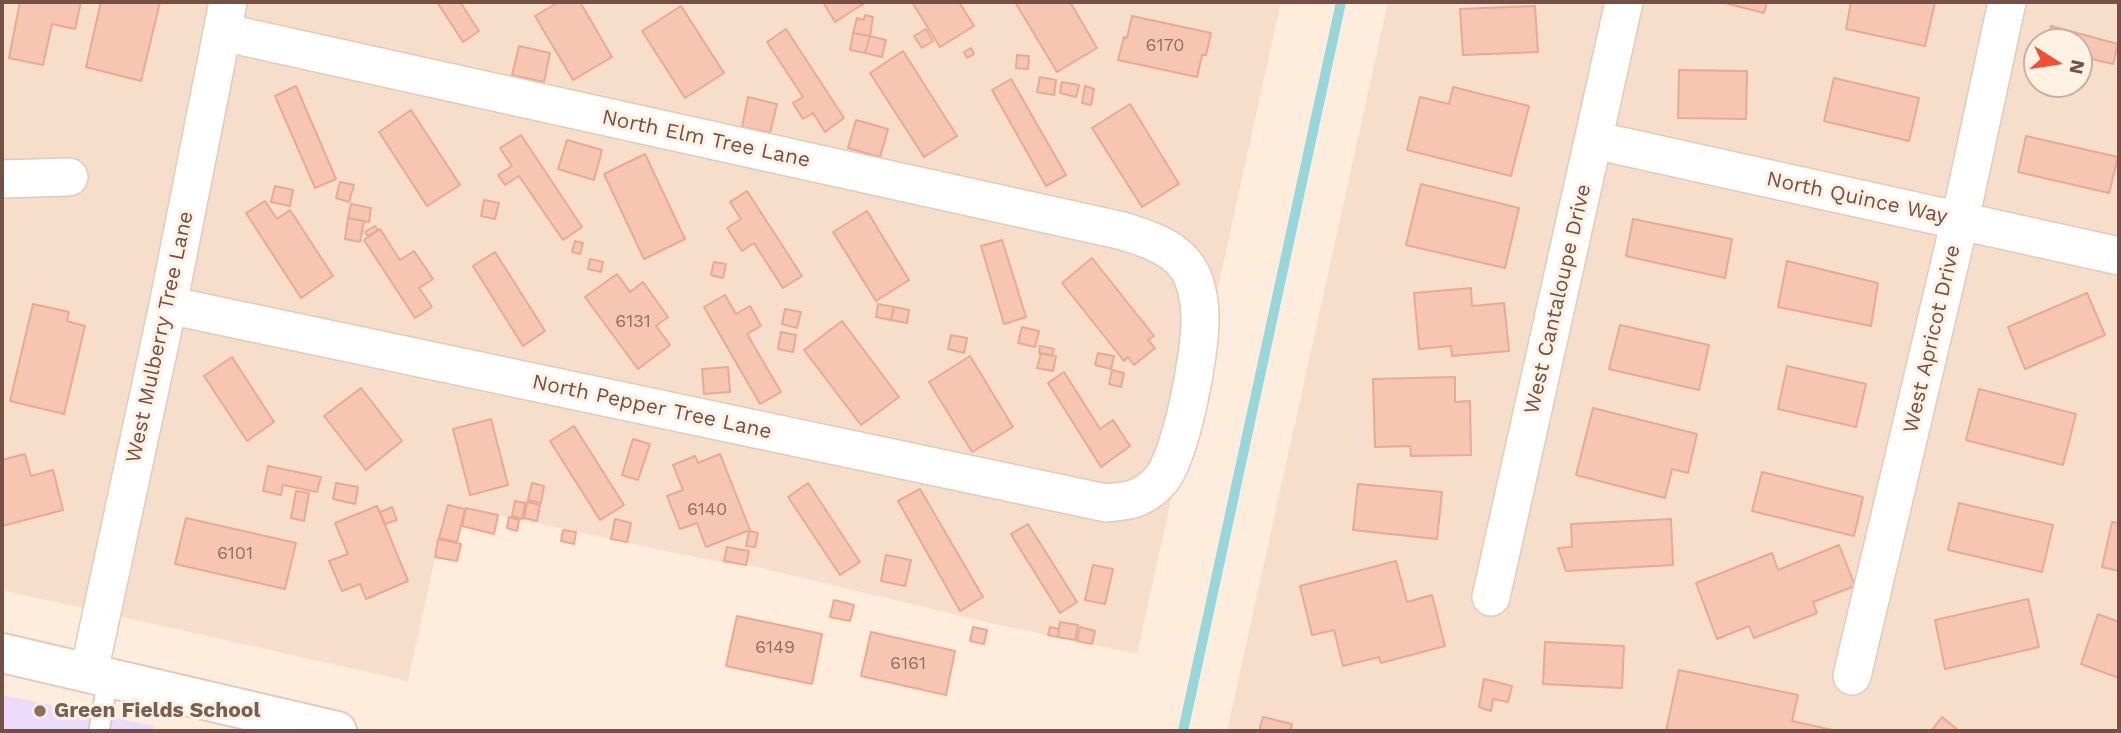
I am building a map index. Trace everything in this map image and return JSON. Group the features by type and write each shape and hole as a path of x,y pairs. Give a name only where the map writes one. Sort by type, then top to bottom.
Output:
{"street":[{"name":"West Cantaloupe Drive","path":"1491,597 1623,2"},
{"name":"West Apricot Drive","path":"1852,676 1960,220 2007,2"},
{"name":"North Elm Tree Lane","path":"225,17 1123,231 1157,242 1184,262 1197,288 1200,319 1194,373 1177,451 1170,468 1159,482 1136,500"},
{"name":"West Mulberry Tree Lane","path":"98,675 225,17"},
{"name":"North Quince Way","path":"1594,141 2119,256"},
{"path":"2,179 68,177"},
{"name":"North Pepper Tree Lane","path":"168,305 1106,503 1136,500"},
{"path":"2,653 337,731"}],"lane":[{"path":"98,675 99,731"}],"shaded area":[{"path":"2,2 1281,2 1137,654 995,624 753,566 728,561 727,564 447,504 408,681 2,590"},
{"path":"1388,2 2119,2 2119,731 1227,731"},
{"name":"Green Fields School","path":"2,695 154,726 153,731 2,731"}],"building":[{"path":"20,2 81,2 75,29 52,24 43,65 9,58"},
{"path":"101,2 160,2 141,81 86,67"},
{"path":"437,2 460,2 479,31 463,42"},
{"path":"559,2 580,2 612,57 573,80 535,16"},
{"path":"823,2 866,2 835,22"},
{"path":"912,2 959,2 974,26 940,47"},
{"path":"1015,2 1070,2 1097,48 1057,72"},
{"path":"1721,2 1767,2 1764,13"},
{"path":"1851,2 1935,2 1925,46 1846,29"},
{"path":"681,6 724,73 685,98 642,31"},
{"path":"1535,6 1538,52 1463,55 1460,9"},
{"path":"865,15 873,17 870,36 853,33 857,18 864,20"},
{"path":"1132,16 1211,33 1197,77 1118,60"},
{"path":"786,29 844,118 825,132 813,113 803,119 793,103 803,97 767,42"},
{"path":"926,29 933,41 922,48 914,36"},
{"path":"853,33 870,36 865,53 850,50"},
{"path":"870,36 886,40 882,57 865,53"},
{"path":"2093,37 2118,44 2113,64 2093,59"},
{"path":"519,46 550,53 544,82 512,75"},
{"path":"971,48 974,54 967,58 964,52"},
{"path":"903,51 957,136 924,157 870,73"},
{"path":"1017,55 1029,56 1028,69 1016,68"},
{"path":"1679,70 1747,71 1746,119 1678,118"},
{"path":"1040,77 1056,80 1054,95 1037,92"},
{"path":"1834,78 1919,98 1909,141 1824,121"},
{"path":"1011,79 1066,175 1046,186 992,90"},
{"path":"1062,82 1079,85 1076,97 1060,93"},
{"path":"296,86 336,179 315,188 275,96"},
{"path":"1085,86 1094,89 1091,105 1082,103"},
{"path":"1453,87 1529,106 1511,176 1407,150 1420,97 1449,104"},
{"path":"748,97 777,104 770,133 742,127"},
{"path":"1130,104 1179,184 1142,207 1092,128"},
{"path":"411,110 460,185 427,206 379,132"},
{"path":"856,120 888,129 880,157 848,148"},
{"path":"521,135 582,227 563,240 519,176 505,185 498,175 512,166 500,148"},
{"path":"2026,136 2118,157 2109,193 2018,172"},
{"path":"567,140 602,150 594,180 558,169"},
{"path":"645,154 685,239 644,259 604,174"},
{"path":"340,182 354,185 349,202 336,198"},
{"path":"1421,184 1519,208 1505,268 1406,245"},
{"path":"275,186 293,190 290,206 271,202"},
{"path":"747,191 802,276 783,288 754,243 742,251 727,228 741,219 730,202"},
{"path":"484,200 499,203 495,219 481,216"},
{"path":"265,201 277,219 290,210 333,276 301,298 246,213"},
{"path":"351,204 371,208 369,222 348,218"},
{"path":"867,211 909,280 876,301 833,232"},
{"path":"348,218 364,221 360,242 345,239"},
{"path":"1633,219 1732,239 1725,278 1626,256"},
{"path":"375,226 378,230 368,236 365,232"},
{"path":"380,229 400,260 414,251 433,279 419,288 432,307 415,318 364,240"},
{"path":"1002,240 1026,317 1004,324 981,246"},
{"path":"575,241 583,243 580,254 572,252"},
{"path":"495,252 545,331 523,346 473,266"},
{"path":"1092,258 1154,336 1148,340 1155,348 1134,365 1128,357 1124,361 1062,283"},
{"path":"590,259 603,262 601,272 588,269"},
{"path":"1787,261 1878,283 1871,326 1778,307"},
{"path":"714,262 726,264 723,278 711,275"},
{"path":"617,274 630,292 643,282 668,317 656,326 670,345 638,369 585,297"},
{"path":"1471,288 1472,306 1504,303 1509,351 1452,356 1451,346 1419,349 1414,293"},
{"path":"2087,293 2105,335 2025,369 2008,327"},
{"path":"725,295 736,314 750,306 761,326 747,334 781,392 760,404 704,307"},
{"path":"33,304 69,312 67,321 85,326 64,414 10,401"},
{"path":"878,304 894,307 891,320 876,317"},
{"path":"894,307 909,310 907,323 891,320"},
{"path":"785,309 801,312 797,328 782,324"},
{"path":"842,321 899,397 861,425 804,350"},
{"path":"1620,325 1709,345 1699,390 1609,369"},
{"path":"1022,327 1039,331 1035,347 1018,343"},
{"path":"781,332 796,335 793,352 778,349"},
{"path":"951,335 967,338 964,353 948,349"},
{"path":"1040,346 1054,349 1052,356 1039,353"},
{"path":"1041,353 1056,356 1053,371 1037,368"},
{"path":"1098,353 1114,356 1111,369 1095,365"},
{"path":"970,356 1013,427 972,452 929,382"},
{"path":"232,357 274,422 247,441 204,376"},
{"path":"1787,366 1866,384 1856,427 1778,409"},
{"path":"728,367 730,392 704,394 702,369"},
{"path":"1112,370 1124,373 1121,387 1109,384"},
{"path":"1064,372 1100,429 1113,420 1130,446 1101,467 1048,383"},
{"path":"1455,377 1455,402 1470,401 1471,455 1411,456 1410,446 1375,447 1373,379"},
{"path":"361,388 402,441 366,470 324,416"},
{"path":"1979,389 2076,414 2063,465 1966,440"},
{"path":"1593,408 1697,434 1688,473 1672,469 1665,498 1576,475"},
{"path":"491,419 508,485 470,495 453,429"},
{"path":"574,426 624,505 600,520 550,441"},
{"path":"633,439 650,444 638,480 622,475"},
{"path":"25,454 31,476 53,470 63,510 2,526 2,460"},
{"path":"720,454 750,530 706,547 697,523 680,529 667,496 683,490 673,465 695,456 698,463"},
{"path":"268,466 321,477 317,492 283,485 281,495 263,491"},
{"path":"1762,472 1863,497 1854,536 1752,511"},
{"path":"336,483 358,487 355,504 333,499"},
{"path":"532,483 544,486 541,503 528,500"},
{"path":"808,483 860,562 840,575 788,497"},
{"path":"1358,484 1442,492 1437,539 1353,530"},
{"path":"920,489 983,597 960,611 898,501"},
{"path":"296,491 309,493 304,521 291,518"},
{"path":"515,501 525,503 522,519 512,516"},
{"path":"527,502 540,505 537,521 524,518"},
{"path":"1959,503 2053,525 2042,572 1948,550"},
{"path":"448,505 465,509 457,542 439,538"},
{"path":"377,506 408,581 366,599 360,584 342,591 329,561 348,554 335,523"},
{"path":"392,507 397,520 385,524 380,512"},
{"path":"466,508 498,515 494,534 462,526"},
{"path":"509,517 519,520 517,531 507,528"},
{"path":"186,518 296,543 285,589 175,564"},
{"path":"615,519 631,523 627,542 611,539"},
{"path":"1671,519 1673,565 1566,571 1558,548 1572,547 1571,524"},
{"path":"2112,522 2119,523 2119,571 2102,567"},
{"path":"1028,524 1077,602 1060,613 1011,534"},
{"path":"563,530 576,532 574,544 561,541"},
{"path":"749,531 758,533 755,547 746,546"},
{"path":"438,539 461,544 457,561 435,557"},
{"path":"1839,545 1855,586 1813,602 1817,613 1754,638 1749,626 1717,639 1696,583 1772,553 1778,570"},
{"path":"727,547 749,551 746,565 724,561"},
{"path":"886,555 911,560 905,586 881,581"},
{"path":"1396,561 1407,602 1432,595 1445,646 1381,663 1379,657 1343,666 1334,630 1312,635 1300,586"},
{"path":"1093,565 1113,569 1105,604 1085,600"},
{"path":"2028,599 2039,647 1945,669 1935,620"},
{"path":"834,600 854,605 850,621 830,617"},
{"path":"2098,614 2119,622 2119,678 2081,664"},
{"path":"737,616 822,634 812,684 726,666"},
{"path":"1060,622 1078,625 1075,640 1058,637"},
{"path":"973,627 987,630 984,644 970,641"},
{"path":"1050,627 1059,629 1058,637 1048,635"},
{"path":"1080,627 1095,631 1092,644 1077,641"},
{"path":"871,632 955,651 946,695 861,676"},
{"path":"1545,642 1624,646 1622,688 1543,684"},
{"path":"1679,670 1798,695 1792,721 1837,731 1666,731"},
{"path":"1484,679 1512,686 1508,702 1493,699 1491,711 1479,707"},
{"path":"1263,717 1292,724 1290,731 1259,731"},
{"path":"1942,717 1959,731 1931,731"}],"waterway":[{"path":"1183,731 1341,2"}],"place":[{"name":"Green Fields School","path":"40,711"}]}
